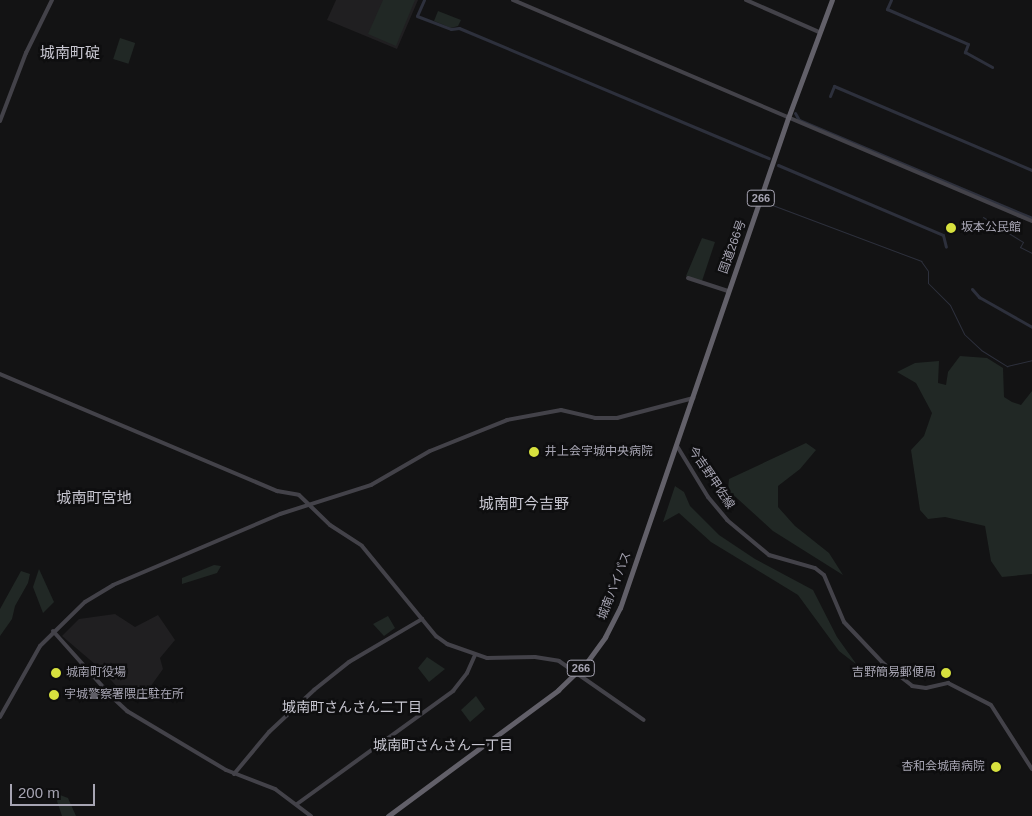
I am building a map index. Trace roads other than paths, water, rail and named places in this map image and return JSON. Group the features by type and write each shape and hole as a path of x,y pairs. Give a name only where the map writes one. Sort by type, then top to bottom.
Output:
{"highway":[{"name":"国道266号","path":"677,446 788,118 832,0"},
{"name":"城南バイパス","path":"388,816 530,712 577,672 593,654 616,616 677,446"}],"street":[{"path":"0,121 26,53 52,0"},
{"path":"513,0 1032,221"},
{"path":"746,0 819,32"},
{"path":"688,278 728,291"},
{"path":"0,374 277,491 299,495 310,504 321,518 368,553 422,619 447,644 475,655 499,660 548,658 577,672 644,720"},
{"path":"0,717 34,652 54,631 98,592 310,504 371,485 430,451 508,420 561,410 595,418 617,418 693,398"},
{"name":"今吉野甲佐線","path":"677,446 708,497 733,526 769,555 815,568 824,575 844,622 882,663 912,686 926,688 948,683 991,705 1032,769"},
{"path":"234,774 268,732 314,690 357,656 422,619"},
{"path":"54,631 112,698 128,711 234,774 275,789 311,816"},
{"path":"297,804 453,691 467,673 475,655"}],"waterway":[{"path":"424,0 417,16 451,29 459,28 769,158"},
{"path":"891,0 887,9 968,44 965,52 992,67"},
{"path":"830,96 834,86 1032,170"},
{"path":"795,113 799,120 1032,218"},
{"path":"778,165 943,235 946,247"},
{"path":"767,203 921,261 928,271 928,283 950,305 964,334 981,350 1007,366 1032,360"},
{"path":"983,217 1023,242 1020,247 1032,253"},
{"path":"972,289 979,297 1032,327"}],"place":[{"name":"坂本公民館","path":"951,228"},
{"name":"井上会宇城中央病院","path":"534,452"},
{"name":"城南町役場","path":"56,673"},
{"name":"吉野簡易郵便局","path":"946,673"},
{"name":"宇城警察署隈庄駐在所","path":"54,695"},
{"name":"杏和会城南病院","path":"996,767"}],"district":[{"name":"城南町碇","path":"70,53"},
{"name":"城南町宮地","path":"94,498"},
{"name":"城南町今吉野","path":"524,504"},
{"name":"城南町さんさん二丁目","path":"352,707"},
{"name":"城南町さんさん一丁目","path":"443,745"}]}
